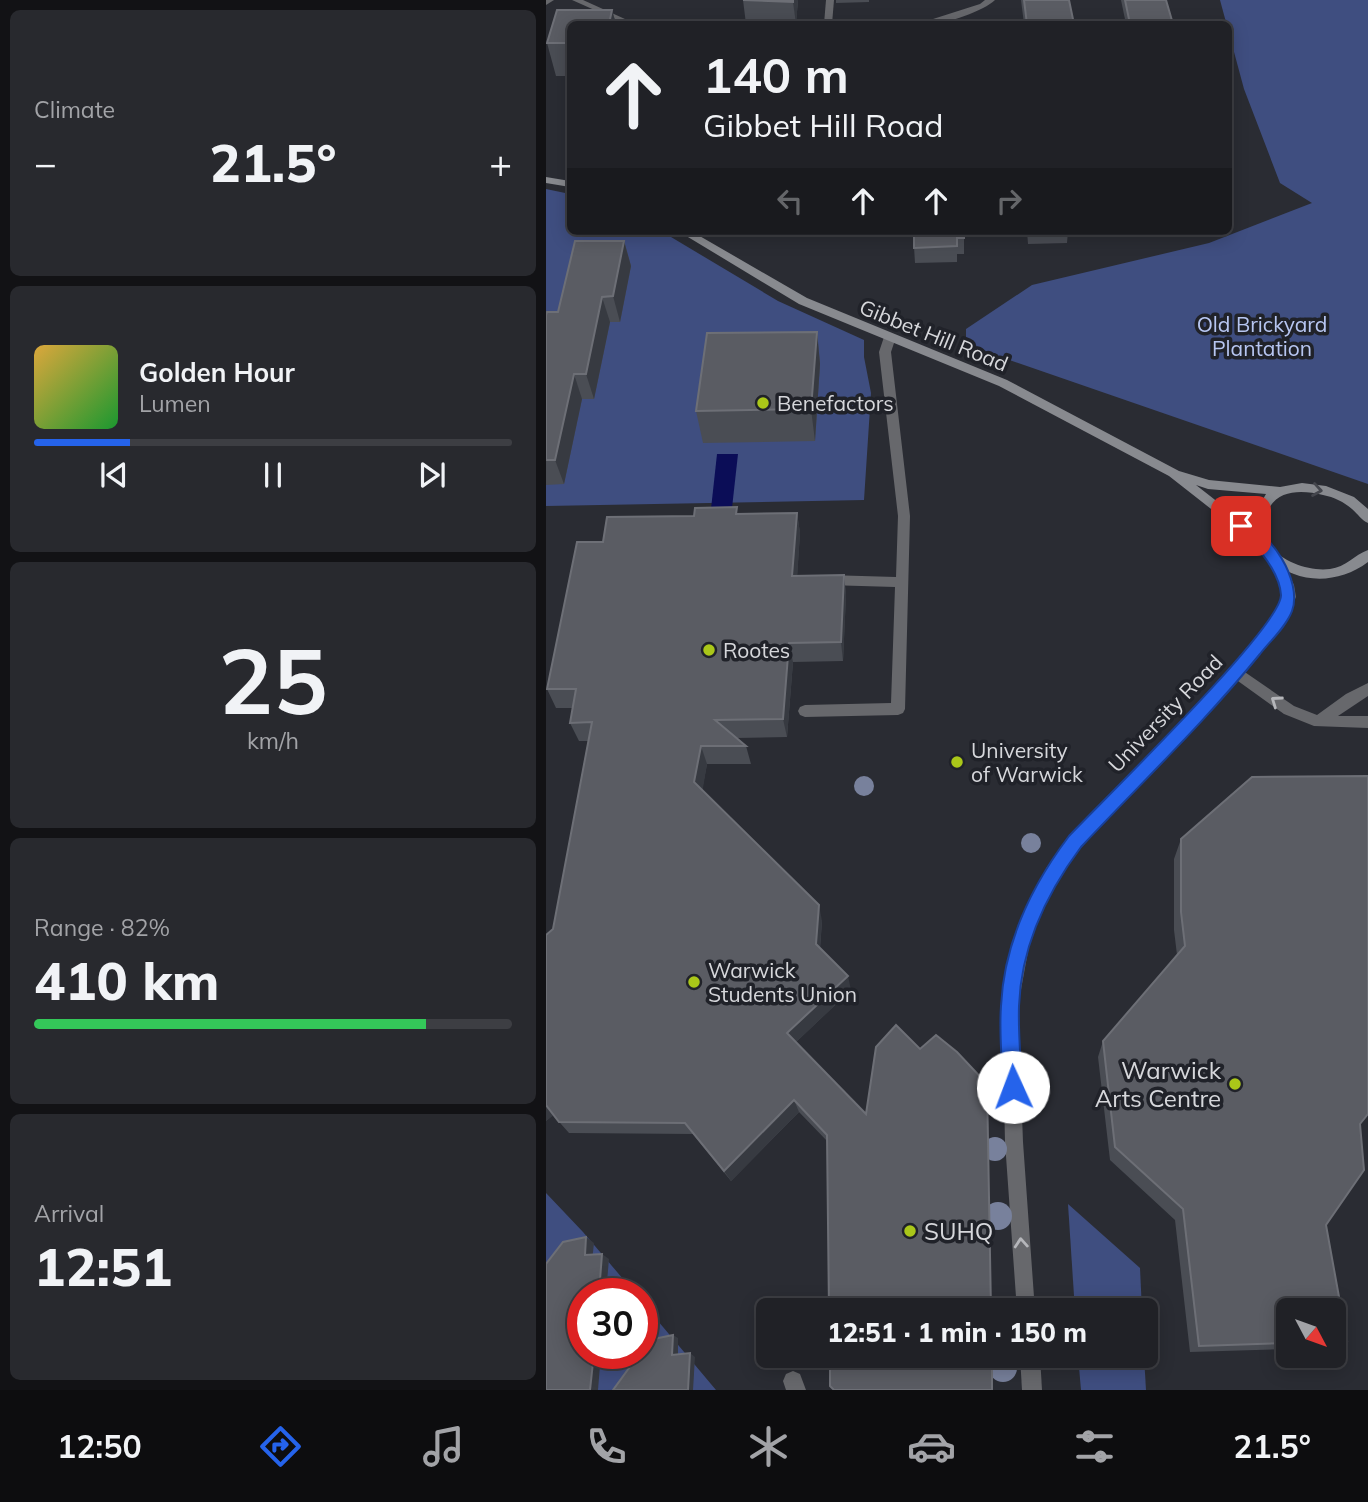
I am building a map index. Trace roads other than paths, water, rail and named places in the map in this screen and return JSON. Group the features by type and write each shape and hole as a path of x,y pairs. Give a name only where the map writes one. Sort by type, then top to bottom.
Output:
{"street":[{"path":"576,0 625,21"},
{"path":"828,21 830,0"},
{"path":"936,21 983,6 991,0"},
{"path":"546,180 567,184"},
{"name":"Gibbet Hill Road","path":"690,235 803,301 1003,383 1173,473 1259,541 1270,554"},
{"path":"806,711 898,709 904,516 885,352 890,337"},
{"name":"Gibbet Hill Road","path":"1173,473 1208,484 1279,491 1298,487 1317,489 1353,501"},
{"path":"1259,541 1256,527 1260,510 1266,500 1279,491"},
{"path":"1353,501 1368,504"},
{"path":"1353,501 1368,518"},
{"path":"1270,554 1286,566 1319,576 1346,571 1359,565 1368,555"},
{"name":"University Road","path":"1025,1298 1014,1142 1010,1006 1014,969 1023,935 1052,872 1075,841 1236,672 1284,613 1289,597 1287,584 1270,554"},
{"path":"824,580 902,582"},
{"path":"1236,672 1289,710 1319,722 1368,722"},
{"path":"1319,722 1368,689"},
{"path":"1031,1368 1032,1390"}],"place":[{"name":"Benefactors","path":"763,403"},
{"name":"Rootes","path":"709,650"},
{"name":"University of Warwick","path":"957,762"},
{"name":"Warwick Students Union","path":"694,982"},
{"name":"Warwick Arts Centre","path":"1235,1084"},
{"name":"SUHQ","path":"910,1231"}],"park label":[{"name":"Old Brickyard Plantation","path":"1262,336"}]}
